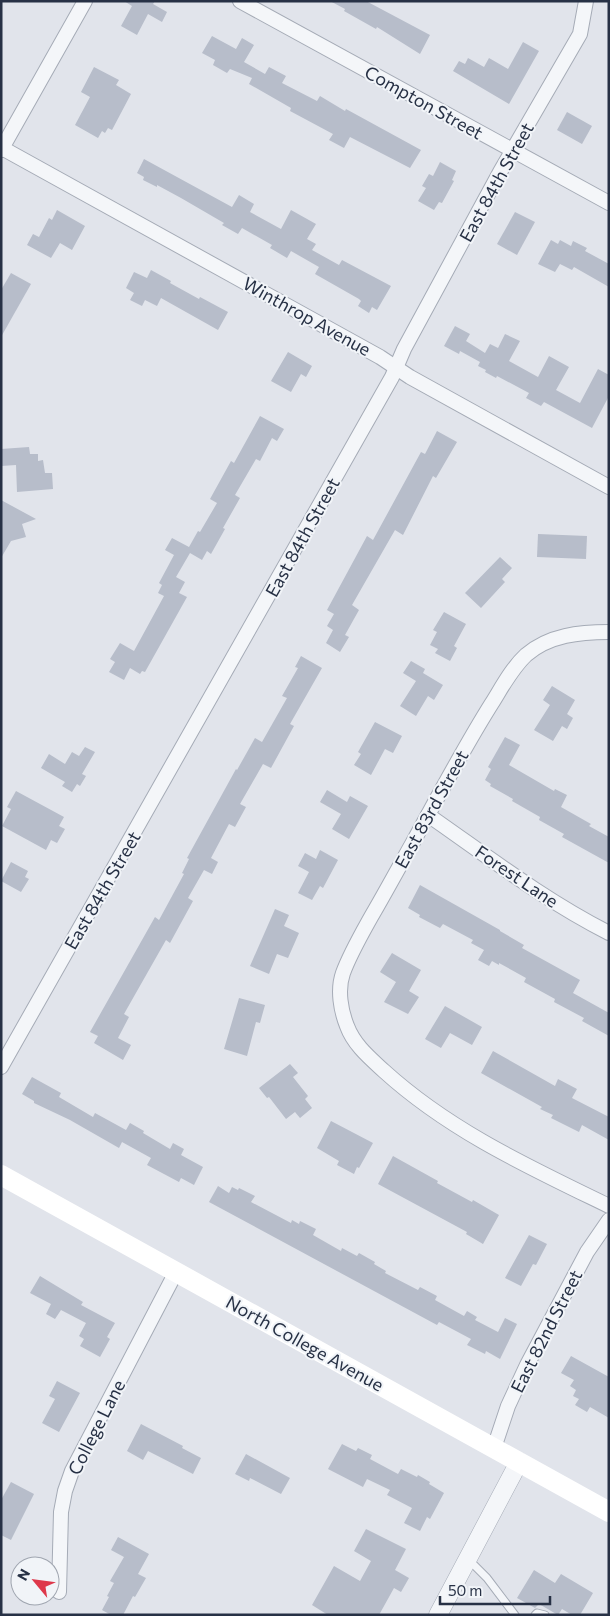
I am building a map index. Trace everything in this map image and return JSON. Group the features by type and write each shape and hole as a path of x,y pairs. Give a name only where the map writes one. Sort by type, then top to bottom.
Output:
{"main road":[{"name":"North College Avenue","path":"1,1175 609,1512"}],"street":[{"path":"2,149 85,1"},
{"name":"Compton Street","path":"240,1 609,203"},
{"name":"East 84th Street","path":"1,1067 396,368 404,349 512,150 580,34 586,1"},
{"name":"Winthrop Avenue","path":"2,149 380,356 410,378 609,487"},
{"name":"East 83rd Street","path":"609,632 590,632 564,636 535,649 524,657 511,672 475,729 348,960 340,989 343,1016 349,1032 360,1048 393,1079 465,1132 500,1153 609,1206"},
{"name":"Forest Lane","path":"428,815 540,893 609,933"},
{"name":"East 82nd Street","path":"494,1448 527,1365 587,1252 609,1220"},
{"name":"College Lane","path":"59,1556 60,1512 72,1471 176,1272"},
{"path":"438,1615 519,1462"}],"lane":[{"path":"467,1559 487,1578 515,1615"},
{"path":"535,1615 537,1613 546,1615"}],"building":[{"path":"124,1 155,1 153,4 167,12 162,22 148,14 137,35 121,26 132,6"},
{"path":"330,1 366,1 430,35 420,54 377,27 376,29 344,11 345,9"},
{"path":"212,36 236,49 242,38 254,45 244,62 265,74 269,67 286,76 282,83 317,101 320,96 421,150 410,168 350,137 344,148 329,140 333,134 290,111 291,108 249,84 252,78 230,69 227,73 213,65 215,60 202,53"},
{"path":"523,42 539,51 509,104 453,71 459,61 465,64 468,58 484,67 489,58 508,69"},
{"path":"94,67 119,80 116,85 131,94 112,130 108,128 105,133 102,131 98,138 75,125 90,97 81,92"},
{"path":"567,112 592,126 582,144 557,130"},
{"path":"144,159 232,207 239,195 254,204 250,212 281,229 291,210 316,224 307,239 316,244 312,250 339,265 342,260 391,286 377,310 372,307 369,313 358,306 361,301 359,299 315,274 319,267 291,251 287,258 270,248 272,245 242,228 238,234 222,225 224,223 181,198 143,180 144,177 137,173"},
{"path":"440,162 456,171 452,180 454,181 442,203 439,202 434,210 418,201 426,188 422,186 429,174 433,176"},
{"path":"57,210 85,226 72,250 60,243 51,258 27,245 33,234 39,237 49,218 52,220"},
{"path":"515,212 535,222 517,255 497,244"},
{"path":"551,240 558,244 560,240 571,246 573,241 587,248 585,251 609,264 609,287 574,267 572,270 560,264 555,272 538,264"},
{"path":"151,270 199,299 200,297 228,312 218,330 161,298 157,306 145,300 142,306 130,300 134,293 126,288 134,272 147,278"},
{"path":"11,273 31,284 1,337 1,290"},
{"path":"455,326 470,334 466,341 485,353 490,344 498,348 505,334 520,341 509,361 538,377 549,356 569,367 556,390 580,403 598,369 609,375 609,396 592,428 544,402 541,406 526,398 529,393 497,376 496,378 485,372 486,370 478,366 480,362 460,351 459,354 444,346"},
{"path":"288,352 312,366 306,377 301,374 291,392 271,381"},
{"path":"260,416 284,429 277,441 272,438 260,461 256,459 235,495 240,498 211,554 207,551 202,560 190,553 176,577 185,582 179,593 187,597 145,672 142,671 140,674 130,668 124,680 109,672 115,662 110,659 120,643 134,651 164,596 158,593 162,585 159,583 174,555 165,550 172,538 189,547 198,531 200,532 217,503 210,499 231,461 234,463"},
{"path":"437,431 457,442 436,478 433,476 403,535 395,530 352,605 359,610 345,635 349,637 340,652 326,643 333,630 327,626 334,614 327,610 367,536 373,540 421,452 425,454"},
{"path":"29,447 30,454 38,454 38,461 43,460 45,473 52,473 53,489 17,492 16,465 1,466 1,449"},
{"path":"1,500 36,519 22,524 26,537 11,541 1,558"},
{"path":"538,534 587,536 586,559 537,557"},
{"path":"500,557 512,568 502,579 505,582 481,608 465,593"},
{"path":"444,612 466,624 454,646 457,648 450,661 435,653 438,649 430,645 437,632 433,630"},
{"path":"301,656 322,668 290,724 294,726 271,768 263,764 240,804 246,807 235,827 229,824 211,858 218,862 212,874 204,870 188,898 193,901 170,943 166,940 124,1014 129,1017 118,1038 131,1045 123,1060 94,1043 98,1036 90,1032 155,917 159,920 184,874 182,873 189,859 187,858 236,769 255,738 262,742 287,698 282,696 298,668 295,667"},
{"path":"411,661 425,669 423,673 443,685 434,700 428,696 416,716 400,706 416,681 403,673"},
{"path":"552,686 575,700 567,714 573,718 567,729 562,726 553,741 534,730 550,705 543,700"},
{"path":"375,722 402,736 393,753 385,749 371,775 354,765 361,754 358,752"},
{"path":"505,737 520,745 509,765 554,791 555,789 567,795 561,807 609,837 609,863 562,837 564,834 539,820 540,817 512,801 513,799 490,786 491,784 485,780 491,769 488,767"},
{"path":"85,747 95,752 82,774 86,776 80,786 77,784 72,792 62,786 65,782 41,768 49,754 65,764 72,752 79,756"},
{"path":"327,790 347,802 350,796 368,806 349,839 332,829 341,814 320,802"},
{"path":"16,791 64,817 59,826 65,829 57,843 51,840 46,850 2,826 11,809 7,807"},
{"path":"320,850 338,860 323,888 320,886 312,900 298,893 309,872 298,866 305,853 316,859"},
{"path":"11,862 28,871 25,877 29,879 21,892 1,881"},
{"path":"420,885 500,930 524,945 522,948 580,980 573,993 609,1013 609,1036 582,1021 584,1018 554,1002 555,999 524,982 526,978 499,963 499,965 492,961 489,966 478,960 484,950 471,943 473,940 443,924 440,928 419,917 420,915 408,908"},
{"path":"275,909 289,915 284,926 299,933 288,958 277,954 269,974 250,966"},
{"path":"392,953 421,970 409,991 419,997 408,1014 384,1002 396,982 380,972"},
{"path":"239,998 265,1005 260,1023 256,1022 247,1056 224,1049"},
{"path":"445,1006 482,1027 472,1045 450,1033 441,1048 425,1039"},
{"path":"493,1051 555,1086 558,1079 577,1089 572,1098 609,1117 609,1140 582,1125 579,1132 551,1118 553,1115 540,1109 542,1107 481,1073"},
{"path":"290,1064 298,1073 293,1077 308,1096 305,1099 312,1108 300,1118 295,1112 286,1119 269,1097 267,1098 259,1088"},
{"path":"32,1077 61,1093 59,1097 93,1117 95,1113 126,1130 130,1123 170,1149 173,1143 184,1149 181,1155 203,1167 194,1185 181,1178 179,1182 147,1165 151,1158 122,1142 119,1148 70,1120 34,1103 34,1101 22,1094"},
{"path":"331,1121 373,1143 354,1174 337,1165 339,1161 317,1148"},
{"path":"393,1156 438,1181 437,1183 499,1215 483,1244 466,1234 467,1232 378,1184"},
{"path":"218,1186 229,1193 232,1187 238,1190 239,1188 255,1196 251,1202 291,1223 292,1220 299,1224 300,1221 316,1229 313,1235 341,1251 342,1248 357,1256 359,1253 375,1262 374,1264 386,1271 385,1273 418,1290 420,1287 437,1296 435,1300 464,1316 467,1311 477,1317 475,1320 498,1332 505,1318 517,1324 500,1359 486,1351 485,1354 467,1345 471,1339 439,1322 437,1325 209,1202"},
{"path":"529,1235 547,1244 536,1265 533,1264 521,1286 505,1278"},
{"path":"40,1276 83,1302 81,1305 115,1323 107,1337 110,1339 100,1357 80,1346 84,1339 79,1336 86,1323 61,1310 55,1319 46,1314 51,1304 30,1293"},
{"path":"571,1356 609,1377 609,1418 590,1407 587,1412 575,1405 579,1399 573,1396 576,1390 570,1386 574,1380 561,1373"},
{"path":"57,1381 80,1393 59,1432 42,1423 55,1399 49,1396"},
{"path":"141,1424 183,1446 182,1448 201,1458 193,1474 148,1451 143,1460 127,1451"},
{"path":"342,1444 356,1451 358,1448 372,1455 370,1459 398,1474 401,1469 417,1477 418,1475 444,1493 430,1519 427,1517 420,1531 404,1523 412,1508 387,1495 390,1490 367,1479 363,1487 328,1469"},
{"path":"246,1454 290,1478 281,1494 250,1478 249,1481 235,1474"},
{"path":"11,1482 34,1494 11,1540 1,1535 1,1500"},
{"path":"366,1529 406,1549 395,1570 409,1578 401,1592 394,1588 379,1615 328,1615 312,1605 334,1566 360,1581 371,1561 354,1551"},
{"path":"118,1537 149,1554 138,1574 146,1578 135,1597 133,1596 123,1615 111,1615 102,1610 114,1583 110,1581 124,1557 111,1550"},
{"path":"534,1570 555,1583 561,1574 593,1593 580,1615 572,1615 562,1609 558,1615 539,1604 535,1608 517,1598"}]}
